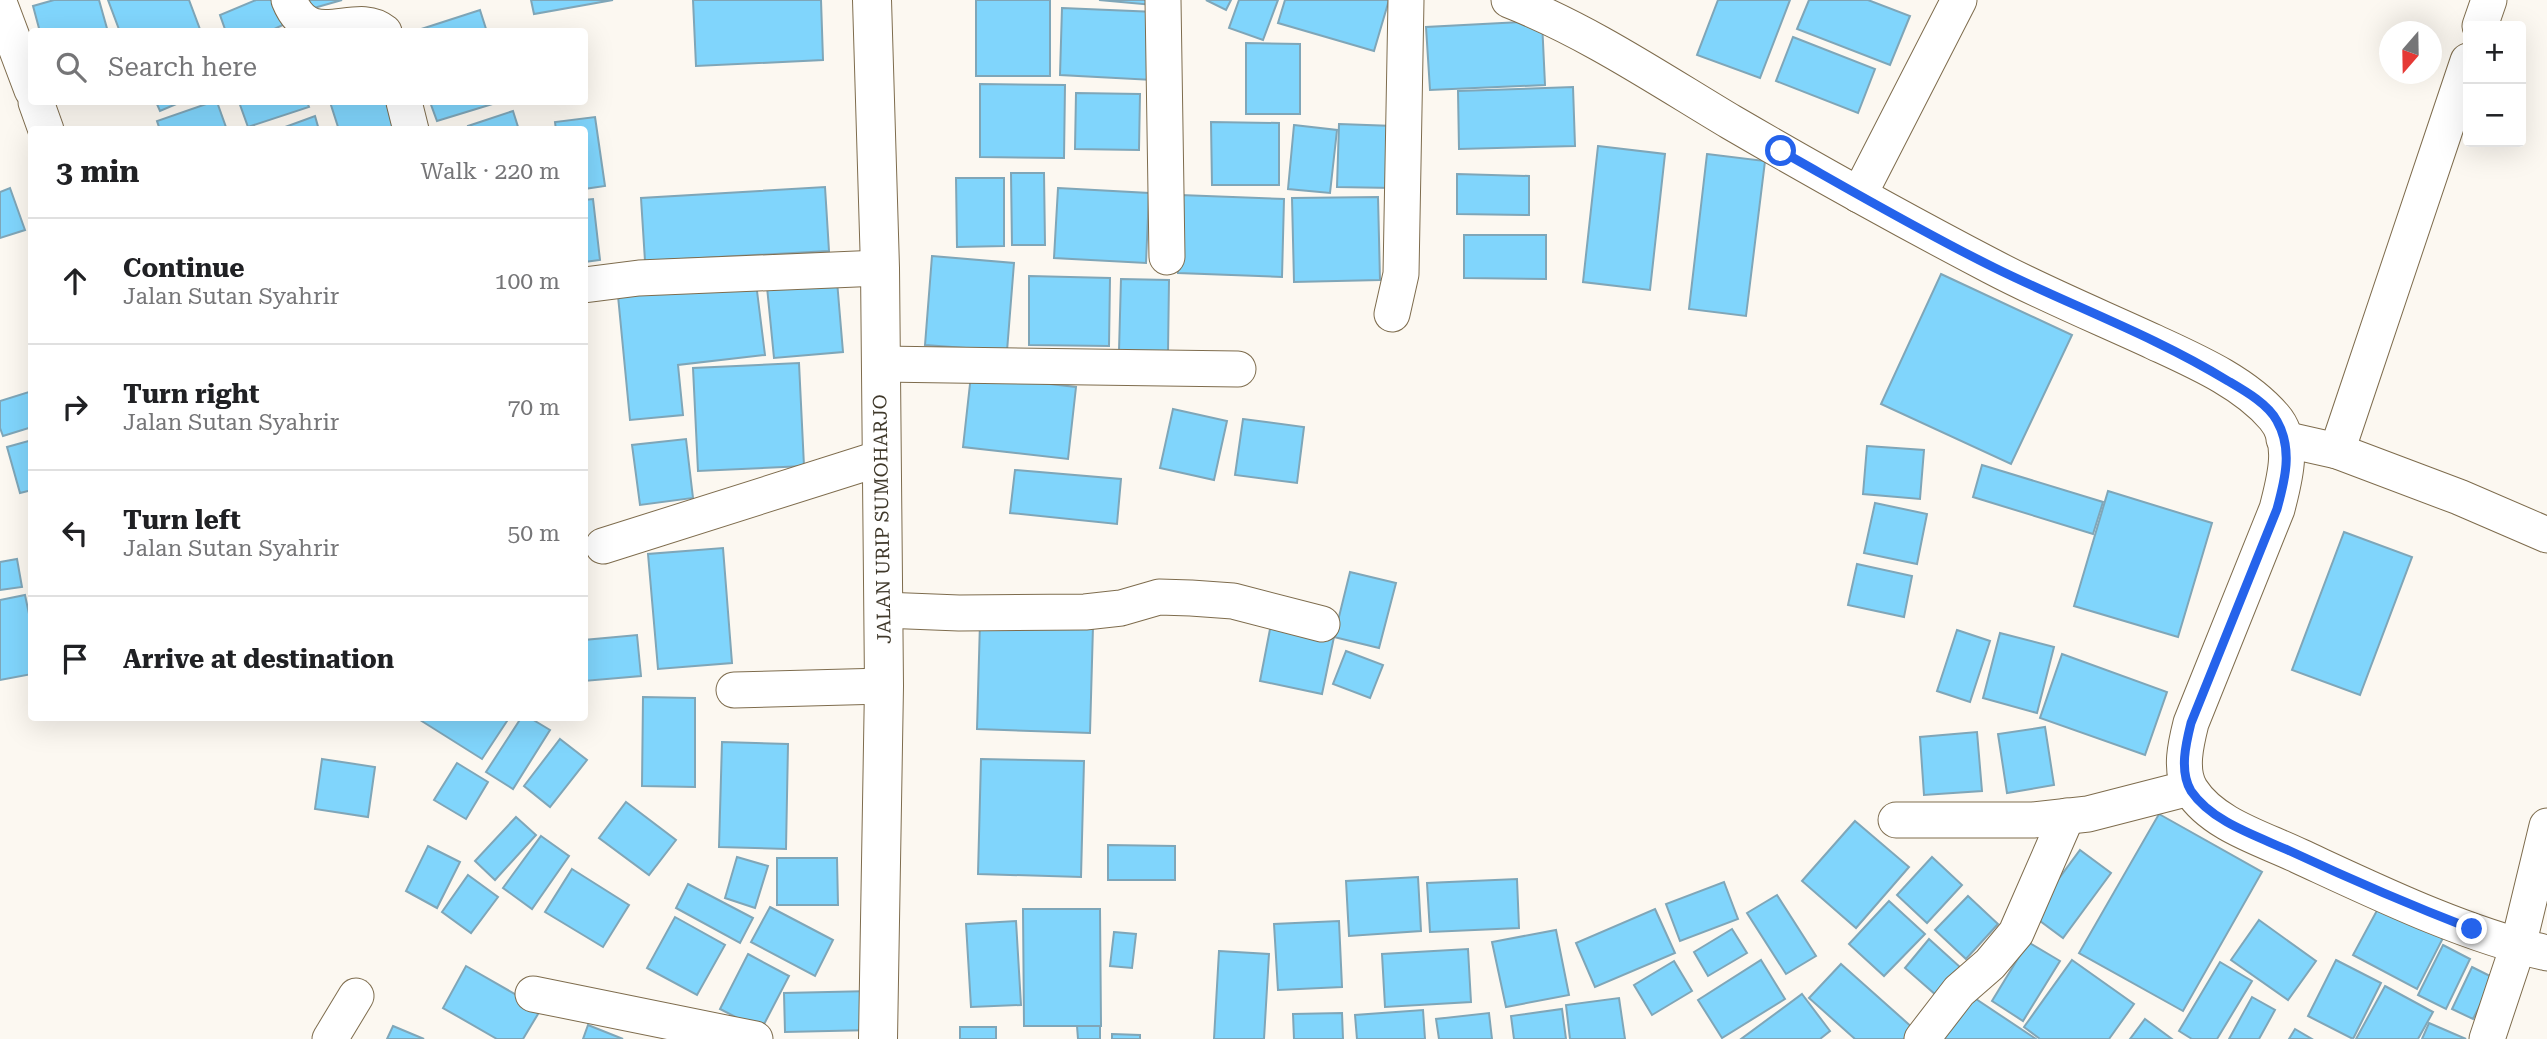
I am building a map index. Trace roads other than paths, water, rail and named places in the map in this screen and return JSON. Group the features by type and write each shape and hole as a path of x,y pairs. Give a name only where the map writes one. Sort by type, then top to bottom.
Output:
{"street":[{"path":"289,0 300,20 316,27 378,28"},
{"name":"JALAN URIP SUMOHARJO","path":"872,0 880,268 884,686 878,1039"},
{"path":"1163,0 1167,257"},
{"path":"1392,314 1401,274 1406,0"},
{"path":"1509,0 1577,30 1859,195 1994,268 2195,361 2244,390 2264,406 2277,420 2284,439 2287,461 2277,509 2191,723 2185,753 2185,774 2189,788 2201,803 2235,825 2376,892 2533,949"},
{"path":"1859,195 1959,0"},
{"path":"2482,21 2489,0"},
{"path":"0,5 28,79"},
{"path":"2337,451 2463,76"},
{"path":"37,105 45,126"},
{"path":"405,105 410,126"},
{"path":"588,284 639,278 880,268"},
{"path":"881,364 1238,369"},
{"path":"2284,439 2337,451 2459,497 2547,535"},
{"path":"603,546 881,458"},
{"path":"883,610 959,613 1085,612 1121,608 1159,597 1191,598 1233,601 1322,624"},
{"path":"734,690 884,686"},
{"path":"1896,820 2034,820 2088,814 2189,788"},
{"path":"1922,1039 1959,990 1990,964 2016,933 2067,816"},
{"path":"2487,1039 2533,949 2547,826"},
{"path":"533,994 755,1039"},
{"path":"330,1039 356,996"}]}
